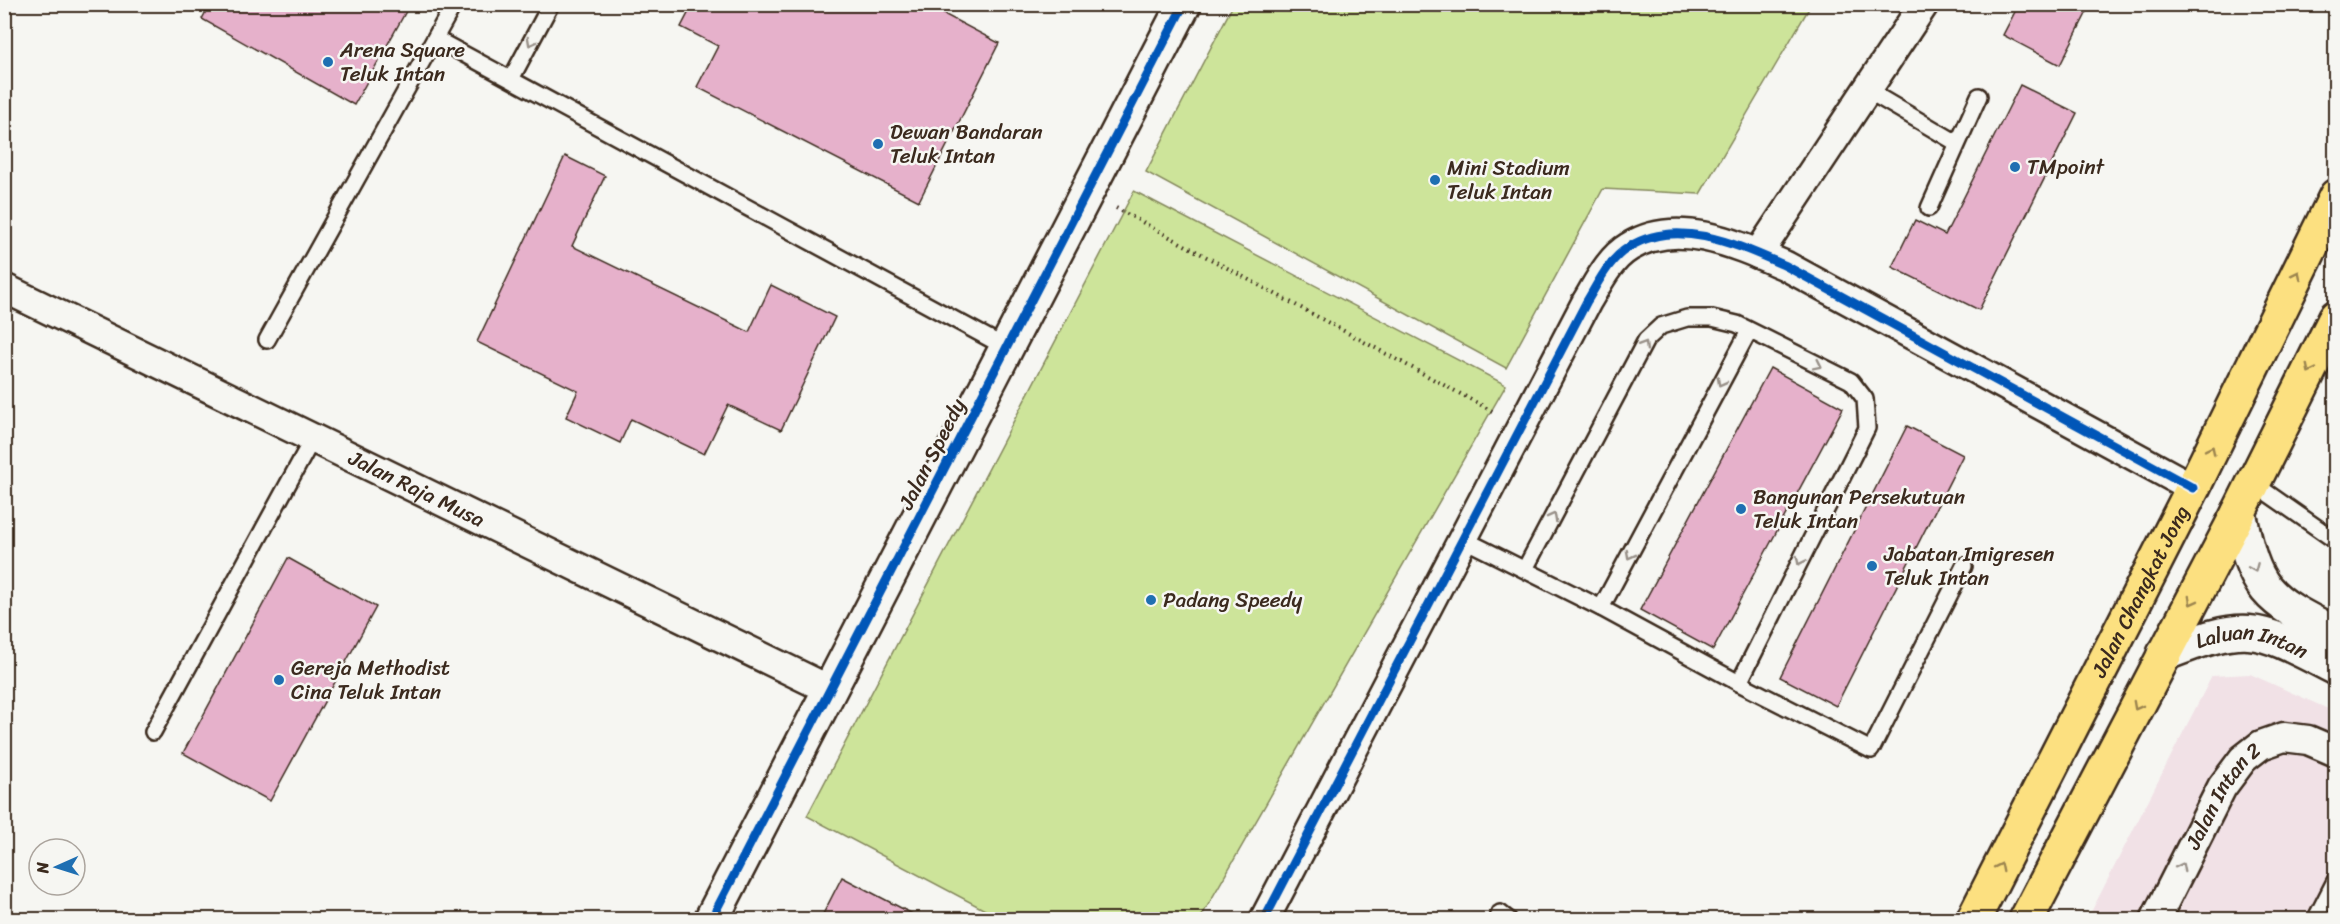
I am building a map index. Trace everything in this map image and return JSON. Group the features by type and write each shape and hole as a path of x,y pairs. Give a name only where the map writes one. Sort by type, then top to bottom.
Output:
{"highway":[{"name":"Jalan Changkat Jong","path":"1973,920 2193,488 2336,196"},
{"path":"2026,920 2239,512 2336,317"}],"street":[{"name":"Jalan Speedy","path":"711,920 1184,4"},
{"path":"1758,254 1924,4"},
{"path":"1265,919 1592,293 1606,269 1629,247 1656,237 1694,235 1736,243 1786,266 2193,488"},
{"name":"Jalan Raja Musa","path":"4,288 830,690"},
{"name":"Laluan Intan","path":"2239,512 2255,574 2269,593 2288,610 2336,634"},
{"name":"Laluan Intan","path":"2164,654 2211,635 2234,631 2255,632 2276,637 2336,668"},
{"name":"Jalan Intan 2","path":"2155,920 2222,787 2243,759 2261,745 2284,737 2308,740 2336,752"}],"lane":[{"path":"267,340 454,4"},
{"path":"511,79 551,4"},
{"path":"436,39 1007,348"},
{"path":"1867,90 1957,143"},
{"path":"1929,208 1979,96"},
{"path":"1525,569 1646,340 1661,326 1687,318 1712,318 1749,331 1851,381 1865,399 1867,428 1739,683"},
{"path":"1601,608 1749,331"},
{"path":"153,732 313,438"},
{"path":"2253,483 2336,541"},
{"path":"1463,539 1601,608 1739,683 1871,750 1964,566"},
{"path":"2315,920 2336,879"},
{"path":"1497,920 1500,914 1509,920"}],"path":[{"path":"1087,192 1521,427"}],"shaded area":[{"path":"2250,674 2335,712 2335,919 2087,920 2212,676"}],"green space":[{"name":"Mini Stadium Teluk Intan","path":"1233,5 1811,5 1700,194 1603,189 1506,368 1146,172"},
{"name":"Padang Speedy","path":"1134,191 1506,385 1200,919 1002,919 807,816"}],"building":[{"name":"Arena Square Teluk Intan","path":"210,4 410,4 354,105 202,19"},
{"name":"Dewan Bandaran Teluk Intan","path":"693,4 925,4 999,43 919,201 697,87 718,46 681,27"},
{"path":"2019,4 2091,4 2060,65 2003,35"},
{"name":"TMpoint","path":"2020,85 2077,113 1979,310 1892,267 1915,220 1945,235"},
{"path":"565,156 605,176 572,246 749,332 771,285 835,317 781,430 728,405 704,454 631,419 620,443 566,417 578,391 477,342"},
{"name":"Bangunan Persekutuan Teluk Intan","path":"1770,368 1843,408 1713,650 1640,610"},
{"name":"Jabatan Imigresen Teluk Intan","path":"1907,426 1963,455 1836,706 1780,677"},
{"name":"Gereja Methodist Cina Teluk Intan","path":"288,558 376,607 270,801 183,753"},
{"path":"842,877 924,920 820,920"}],"cycle path":[{"path":"711,920 1184,4"},
{"path":"1264,920 1587,301 1616,258 1629,247 1648,238 1668,234 1709,237 1749,250 1786,266 2193,488"}],"place":[{"name":"Arena Square Teluk Intan","path":"328,62"},
{"name":"Dewan Bandaran Teluk Intan","path":"878,144"},
{"name":"TMpoint","path":"2015,167"},
{"name":"Mini Stadium Teluk Intan","path":"1435,180"},
{"name":"Bangunan Persekutuan Teluk Intan","path":"1741,509"},
{"name":"Jabatan Imigresen Teluk Intan","path":"1872,566"},
{"name":"Padang Speedy","path":"1151,600"},
{"name":"Gereja Methodist Cina Teluk Intan","path":"279,680"}]}
